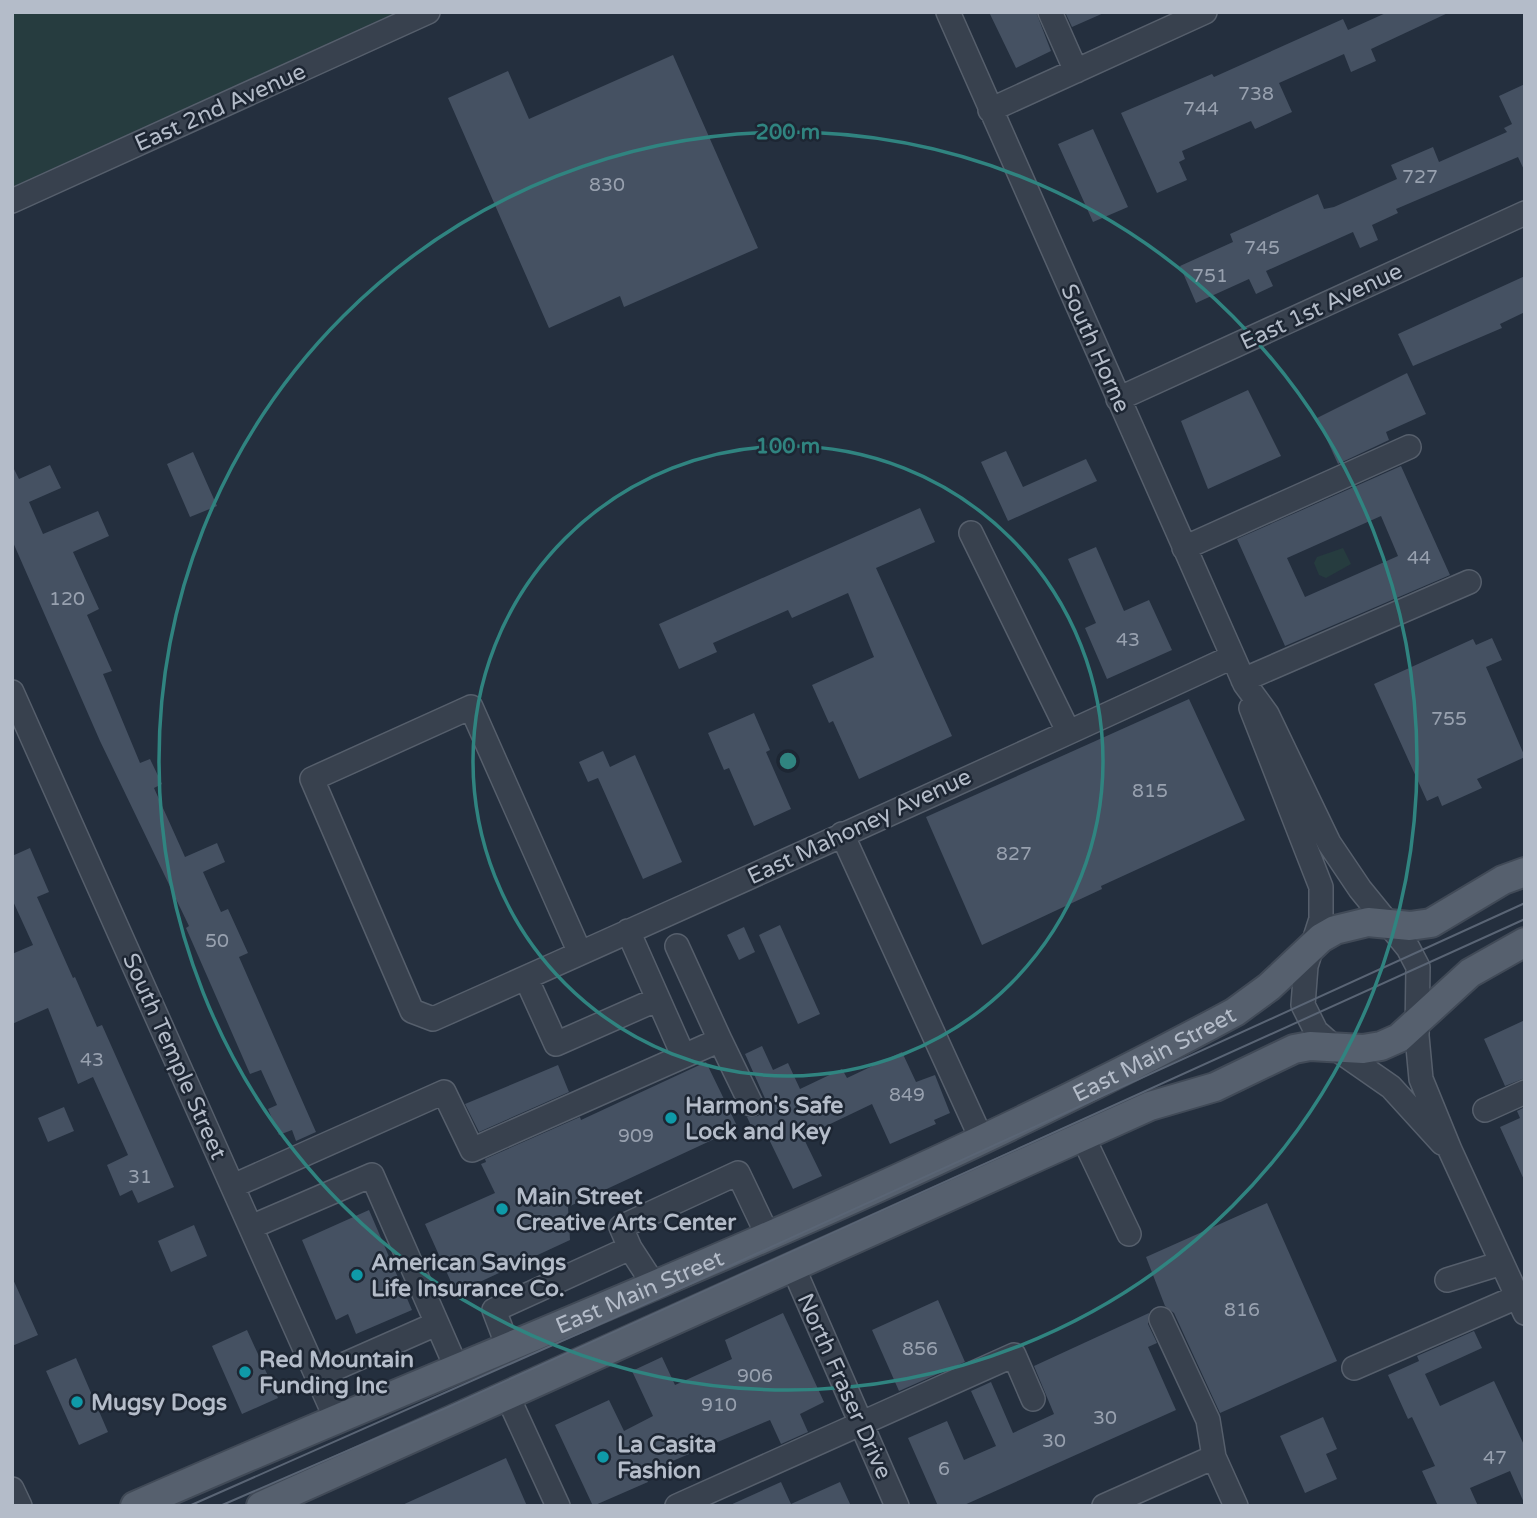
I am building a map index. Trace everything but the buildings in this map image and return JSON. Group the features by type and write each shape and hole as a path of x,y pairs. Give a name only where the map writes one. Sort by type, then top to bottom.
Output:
{"main road":[{"path":"1311,947 1343,928 1368,922 1414,926 1430,922 1503,880 1525,872"},
{"path":"1335,1048 1381,1046 1399,1038 1416,1019 1488,960 1525,942"},
{"name":"East Main Street","path":"135,1506 768,1237 982,1140 1235,1012 1269,987 1311,947"},
{"name":"East Main Street","path":"261,1506 1150,1105 1216,1087 1294,1049 1335,1048"}],"street":[{"name":"East 2nd Avenue","path":"12,201 428,12"},
{"name":"South Horne","path":"947,12 1244,682 1267,714 1329,843 1386,923"},
{"path":"1050,12 1076,71"},
{"path":"990,110 1205,12"},
{"name":"East 1st Avenue","path":"1118,399 1525,213"},
{"path":"1184,548 1409,447"},
{"path":"971,533 1068,731"},
{"path":"1244,682 1469,582"},
{"name":"East Mahoney Avenue","path":"580,953 471,708 312,779 412,1012 433,1019 526,978 1232,657"},
{"name":"South Horne","path":"1244,682 1253,719 1321,887 1321,919 1311,947"},
{"name":"South Temple Street","path":"12,692 337,1421"},
{"path":"842,834 982,1140"},
{"path":"1354,1368 1521,1305 1450,1150 1418,1068 1418,967 1408,948 1386,923"},
{"path":"628,931 683,1055"},
{"path":"677,946 751,1104"},
{"path":"1311,947 1303,982 1303,1006 1316,1031 1335,1048 1391,1087 1450,1150"},
{"path":"526,978 556,1044 658,999"},
{"path":"233,1186 444,1091 472,1150 720,1040"},
{"path":"1485,1110 1525,1092"},
{"path":"1082,1135 1129,1234"},
{"path":"654,1285 629,1248 621,1227 737,1172 768,1237"},
{"path":"251,1227 372,1175 457,1369"},
{"path":"508,1347 494,1310 629,1248"},
{"path":"1447,1280 1502,1263"},
{"name":"North Fraser Drive","path":"793,1267 897,1506"},
{"path":"1161,1319 1208,1420 1214,1457 1236,1506"},
{"path":"318,1376 436,1324"},
{"path":"677,1506 1014,1354 1033,1399"},
{"path":"507,1395 558,1506"},
{"path":"1104,1506 1214,1457"},
{"path":"12,1489 20,1506"}],"green space":[{"path":"12,12 397,12 12,187"},
{"path":"1343,548 1351,564 1326,578 1319,575 1314,563 1317,557"}],"tram line":[{"path":"189,1506 668,1294 1525,903"},
{"path":"220,1506 446,1408 1525,919"}],"place":[{"name":"Harmon's Safe Lock and Key","path":"671,1118"},
{"name":"Main Street Creative Arts Center","path":"502,1209"},
{"name":"American Savings Life Insurance Co.","path":"357,1275"},
{"name":"Red Mountain Funding Inc","path":"245,1372"},
{"name":"Mugsy Dogs","path":"77,1402"},
{"name":"La Casita Fashion","path":"603,1457"}]}
